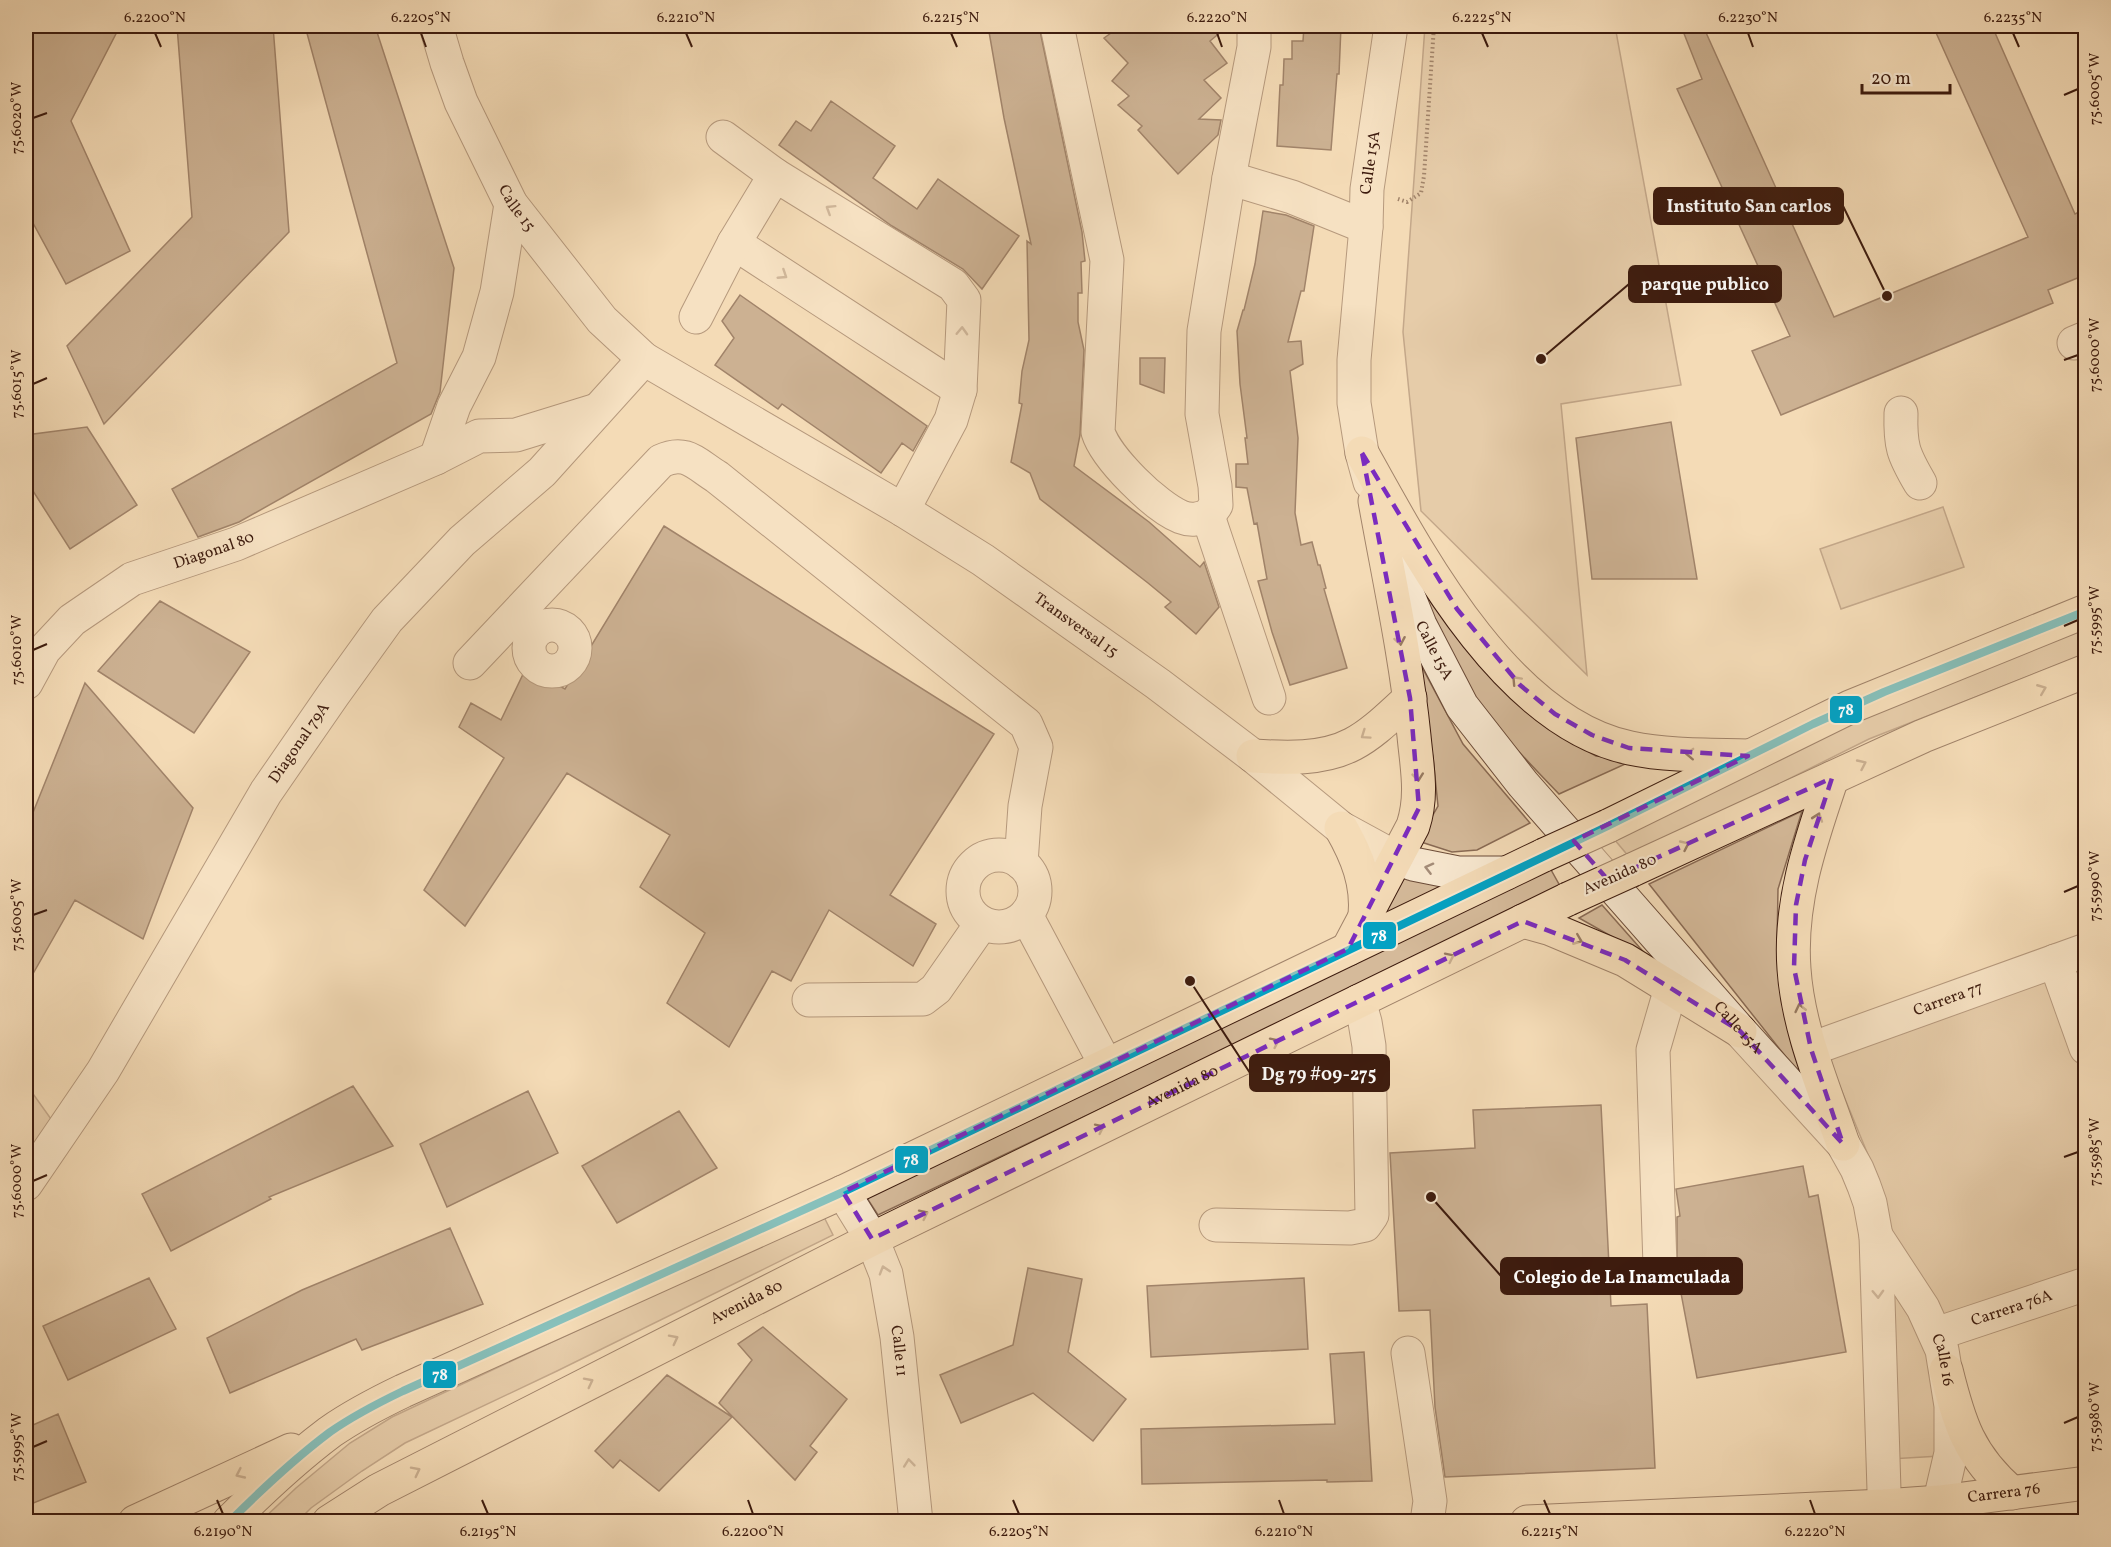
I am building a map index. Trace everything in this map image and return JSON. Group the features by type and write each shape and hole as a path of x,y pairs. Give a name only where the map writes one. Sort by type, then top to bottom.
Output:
{"main road":[{"path":"1362,453 1399,520 1457,609 1481,641 1520,685 1555,714 1592,735 1629,748 1669,753 1748,756"},
{"path":"1348,949 1413,826 1419,808 1420,792 1410,698 1374,501"},
{"path":"228,1521 289,1465 331,1432 365,1410 403,1390 843,1192 1884,692 2085,611"},
{"name":"Avenida 80","path":"329,1521 379,1490 872,1239 1568,899 1923,736 2085,671"},
{"path":"1253,756 1304,757 1352,745 1376,728 1410,698"},
{"path":"1832,778 1805,860 1796,905 1794,968 1798,1002 1811,1049 1843,1144"},
{"path":"1341,828 1352,848 1364,882 1365,916"},
{"path":"1523,921 1551,929 1625,960 1740,1031"},
{"path":"1946,1370 1954,1404 1966,1436 1984,1466 2012,1493"},
{"path":"135,1521 331,1432"},
{"name":"Carrera 76","path":"1527,1521 1937,1512 2012,1493 2085,1483"},
{"path":"374,1521 379,1490"}],"street":[{"name":"Calle 15","path":"436,26 461,102 511,204 602,320 644,359"},
{"path":"1057,26 1107,260 1098,432 1102,444 1128,476 1180,517 1196,520 1208,516 1216,505 1215,486 1202,414 1204,331 1229,178 1254,47 1254,26"},
{"name":"Calle 15A","path":"1391,26 1367,189 1366,227 1354,360 1354,403 1362,453 1374,501 1420,626 1462,706 1523,784 1740,1031 1843,1144"},
{"path":"723,137 775,175 953,285 964,300 960,390 951,420 903,510"},
{"path":"696,317 734,243 775,175"},
{"path":"1229,178 1292,197 1366,227"},
{"path":"436,458 454,406 478,357 497,292 511,204"},
{"path":"734,243 960,390"},
{"name":"Diagonal 79A","path":"26,1184 103,1071 267,792 387,620 462,541 542,472 644,359"},
{"name":"Transversal 15","path":"644,359 903,510 1003,574 1158,684 1253,756 1341,828 1396,858 1438,870 1476,874 1506,873"},
{"name":"Diagonal 80","path":"26,683 44,650 72,620 132,579 236,544 436,458 479,436 516,435 598,410"},
{"path":"1900,413 1900,436 1905,457 1920,483"},
{"path":"516,435 542,472"},
{"path":"470,663 532,617 662,461 674,455 686,458 717,477 1026,724 1036,747 1025,806 1021,863"},
{"path":"1208,516 1269,698"},
{"path":"988,856 1012,857 1021,863 1029,871 1034,882 1035,894 1026,915 1017,923 1006,927 994,927 982,923 966,905 964,888 970,870 988,856"},
{"path":"1026,915 1106,1065"},
{"path":"809,1000 905,1001 923,999 936,989 982,923"},
{"name":"Carrera 77","path":"1811,1049 2085,950"},
{"path":"2055,961 2085,1047"},
{"path":"1660,1266 1653,1050 1671,988"},
{"path":"1216,1225 1350,1228 1365,1225 1372,1215 1369,1046 1359,1001"},
{"name":"Calle 16","path":"1843,1144 1864,1186 1870,1203 1876,1236 1884,1514"},
{"name":"Calle 11","path":"843,1192 872,1239 886,1274 891,1299 916,1521"},
{"name":"Calle 16","path":"1876,1236 1923,1308 1942,1350 1951,1406 1951,1453 1937,1512"},
{"name":"Carrera 76A","path":"1936,1334 2085,1284"},
{"path":"1408,1353 1430,1501 1427,1521"}],"path":[{"path":"1367,189 1407,202 1421,192 1434,26"}],"highlighted area":[{"path":"1362,453 1457,609 1520,685 1555,714 1592,735 1629,748 1748,756 1574,841 1608,880 1832,778 1805,860 1796,905 1794,968 1811,1049 1843,1144 1740,1031 1625,960 1523,921 872,1239 843,1192 1348,949 1419,808 1410,698"}],"shaded area":[{"path":"1425,26 1615,26 1681,385 1561,404 1587,675 1421,511 1403,332"},
{"path":"1943,507 1964,567 1841,609 1820,549"},
{"path":"1409,554 1507,690 1558,735 1596,756 1634,760 1559,794 1502,733 1462,677 1437,625"},
{"path":"2085,629 2085,654 1869,739 1630,858 1614,839 1858,718"},
{"path":"1407,639 1463,744 1530,823 1477,850 1452,852 1418,841 1438,806 1433,757"},
{"path":"1802,811 1778,889 1777,945 1809,1086 1649,884"},
{"path":"1550,868 1560,886 1339,995 878,1215 865,1195"},
{"path":"1401,876 1460,882 1383,917"},
{"path":"1602,905 1648,957 1579,918"},
{"path":"2051,978 2085,1077 2085,1269 1945,1320 1884,1233 1873,1167 1827,1055"},
{"path":"26,1084 51,1119 26,1157"},
{"path":"823,1215 833,1235 405,1443 311,1508 298,1521 260,1522 296,1488 350,1443 392,1417"},
{"path":"1887,1281 1919,1333 1931,1361 1940,1456 1890,1459"}],"building":[{"path":"26,26 120,26 71,121 130,251 66,284 26,210"},
{"path":"177,26 273,26 289,232 104,424 67,346 192,217"},
{"path":"305,26 375,26 454,268 440,392 431,414 239,522 198,537 172,489 397,363"},
{"path":"988,26 1039,26 1082,232 1085,261 1081,262 1082,293 1078,293 1078,322 1084,350 1080,435 1074,466 1149,522 1200,567 1204,562 1219,607 1196,634 1165,607 1171,602 1040,499 1030,473 1011,462 1022,404 1019,403 1022,371 1029,340 1027,241 1031,244 1004,118"},
{"path":"1121,26 1228,26 1210,41 1227,63 1204,80 1221,98 1199,119 1221,120 1218,135 1178,174 1138,130 1142,126 1118,105 1129,96 1112,81 1128,63 1104,38"},
{"path":"1304,26 1341,26 1339,74 1337,74 1331,150 1277,146 1280,85 1283,85 1284,59 1292,59 1292,41 1303,41"},
{"path":"1681,26 1703,26 1834,317 2028,237 1933,26 1992,26 2075,214 2085,209 2085,275 2048,290 2053,303 1781,415 1752,351 1790,336 1677,89 1702,79"},
{"path":"831,101 895,146 873,178 917,209 938,179 1019,236 982,289 963,269 892,226 779,145 796,121 811,131"},
{"path":"1263,211 1286,215 1314,226 1304,291 1301,291 1288,342 1301,341 1303,364 1290,371 1298,438 1295,513 1301,545 1312,542 1318,565 1320,565 1326,588 1324,589 1347,668 1290,685 1258,581 1267,579 1257,523 1254,524 1247,488 1236,487 1236,464 1248,464 1237,331 1255,264"},
{"path":"740,295 927,426 913,451 902,443 881,473 782,404 778,409 715,365 734,338 722,321"},
{"path":"1140,358 1165,358 1164,393 1140,384"},
{"path":"1671,422 1697,579 1592,579 1576,438"},
{"path":"87,427 137,505 70,549 26,480 26,435"},
{"path":"664,526 994,734 890,895 936,924 913,966 829,910 791,981 772,971 729,1047 667,1003 705,933 640,887 670,835 567,773 465,926 424,890 504,758 459,727 471,703 501,720 526,668 565,689"},
{"path":"160,601 250,652 194,733 98,671"},
{"path":"85,683 193,808 143,939 75,900 26,986 26,830"},
{"path":"353,1086 393,1146 269,1197 271,1199 171,1251 142,1194"},
{"path":"528,1091 558,1153 447,1207 420,1144"},
{"path":"1601,1105 1611,1306 1647,1304 1655,1468 1445,1477 1435,1407 1430,1310 1399,1311 1390,1153 1475,1148 1473,1110"},
{"path":"679,1111 717,1168 617,1223 582,1166"},
{"path":"1803,1166 1809,1197 1818,1195 1846,1352 1697,1378 1677,1272 1677,1217 1680,1216 1676,1189"},
{"path":"450,1228 483,1304 362,1350 356,1339 230,1393 207,1338 302,1290"},
{"path":"1028,1268 1082,1279 1068,1352 1126,1399 1093,1441 1033,1393 961,1423 940,1375 1013,1345"},
{"path":"149,1278 176,1329 68,1380 43,1326"},
{"path":"1304,1278 1308,1349 1151,1357 1147,1286"},
{"path":"763,1327 847,1399 810,1446 817,1452 795,1480 719,1403 752,1360 738,1344"},
{"path":"1364,1352 1372,1481 1142,1484 1141,1429 1335,1424 1330,1354"},
{"path":"667,1375 732,1417 659,1491 620,1460 613,1468 595,1451"},
{"path":"58,1414 86,1482 26,1506 26,1428"}],"transit line":[{"name":"78","path":"229,1522 278,1475 330,1432 394,1396 843,1192 1608,826 1813,724 1884,692 2086,611"}],"place":[{"name":"Instituto San carlos","path":"1887,296"},
{"name":"parque publico","path":"1541,359"},
{"name":"Dg 79 #09-275","path":"1190,981"},
{"name":"Colegio de La Inamculada","path":"1431,1197"}]}
